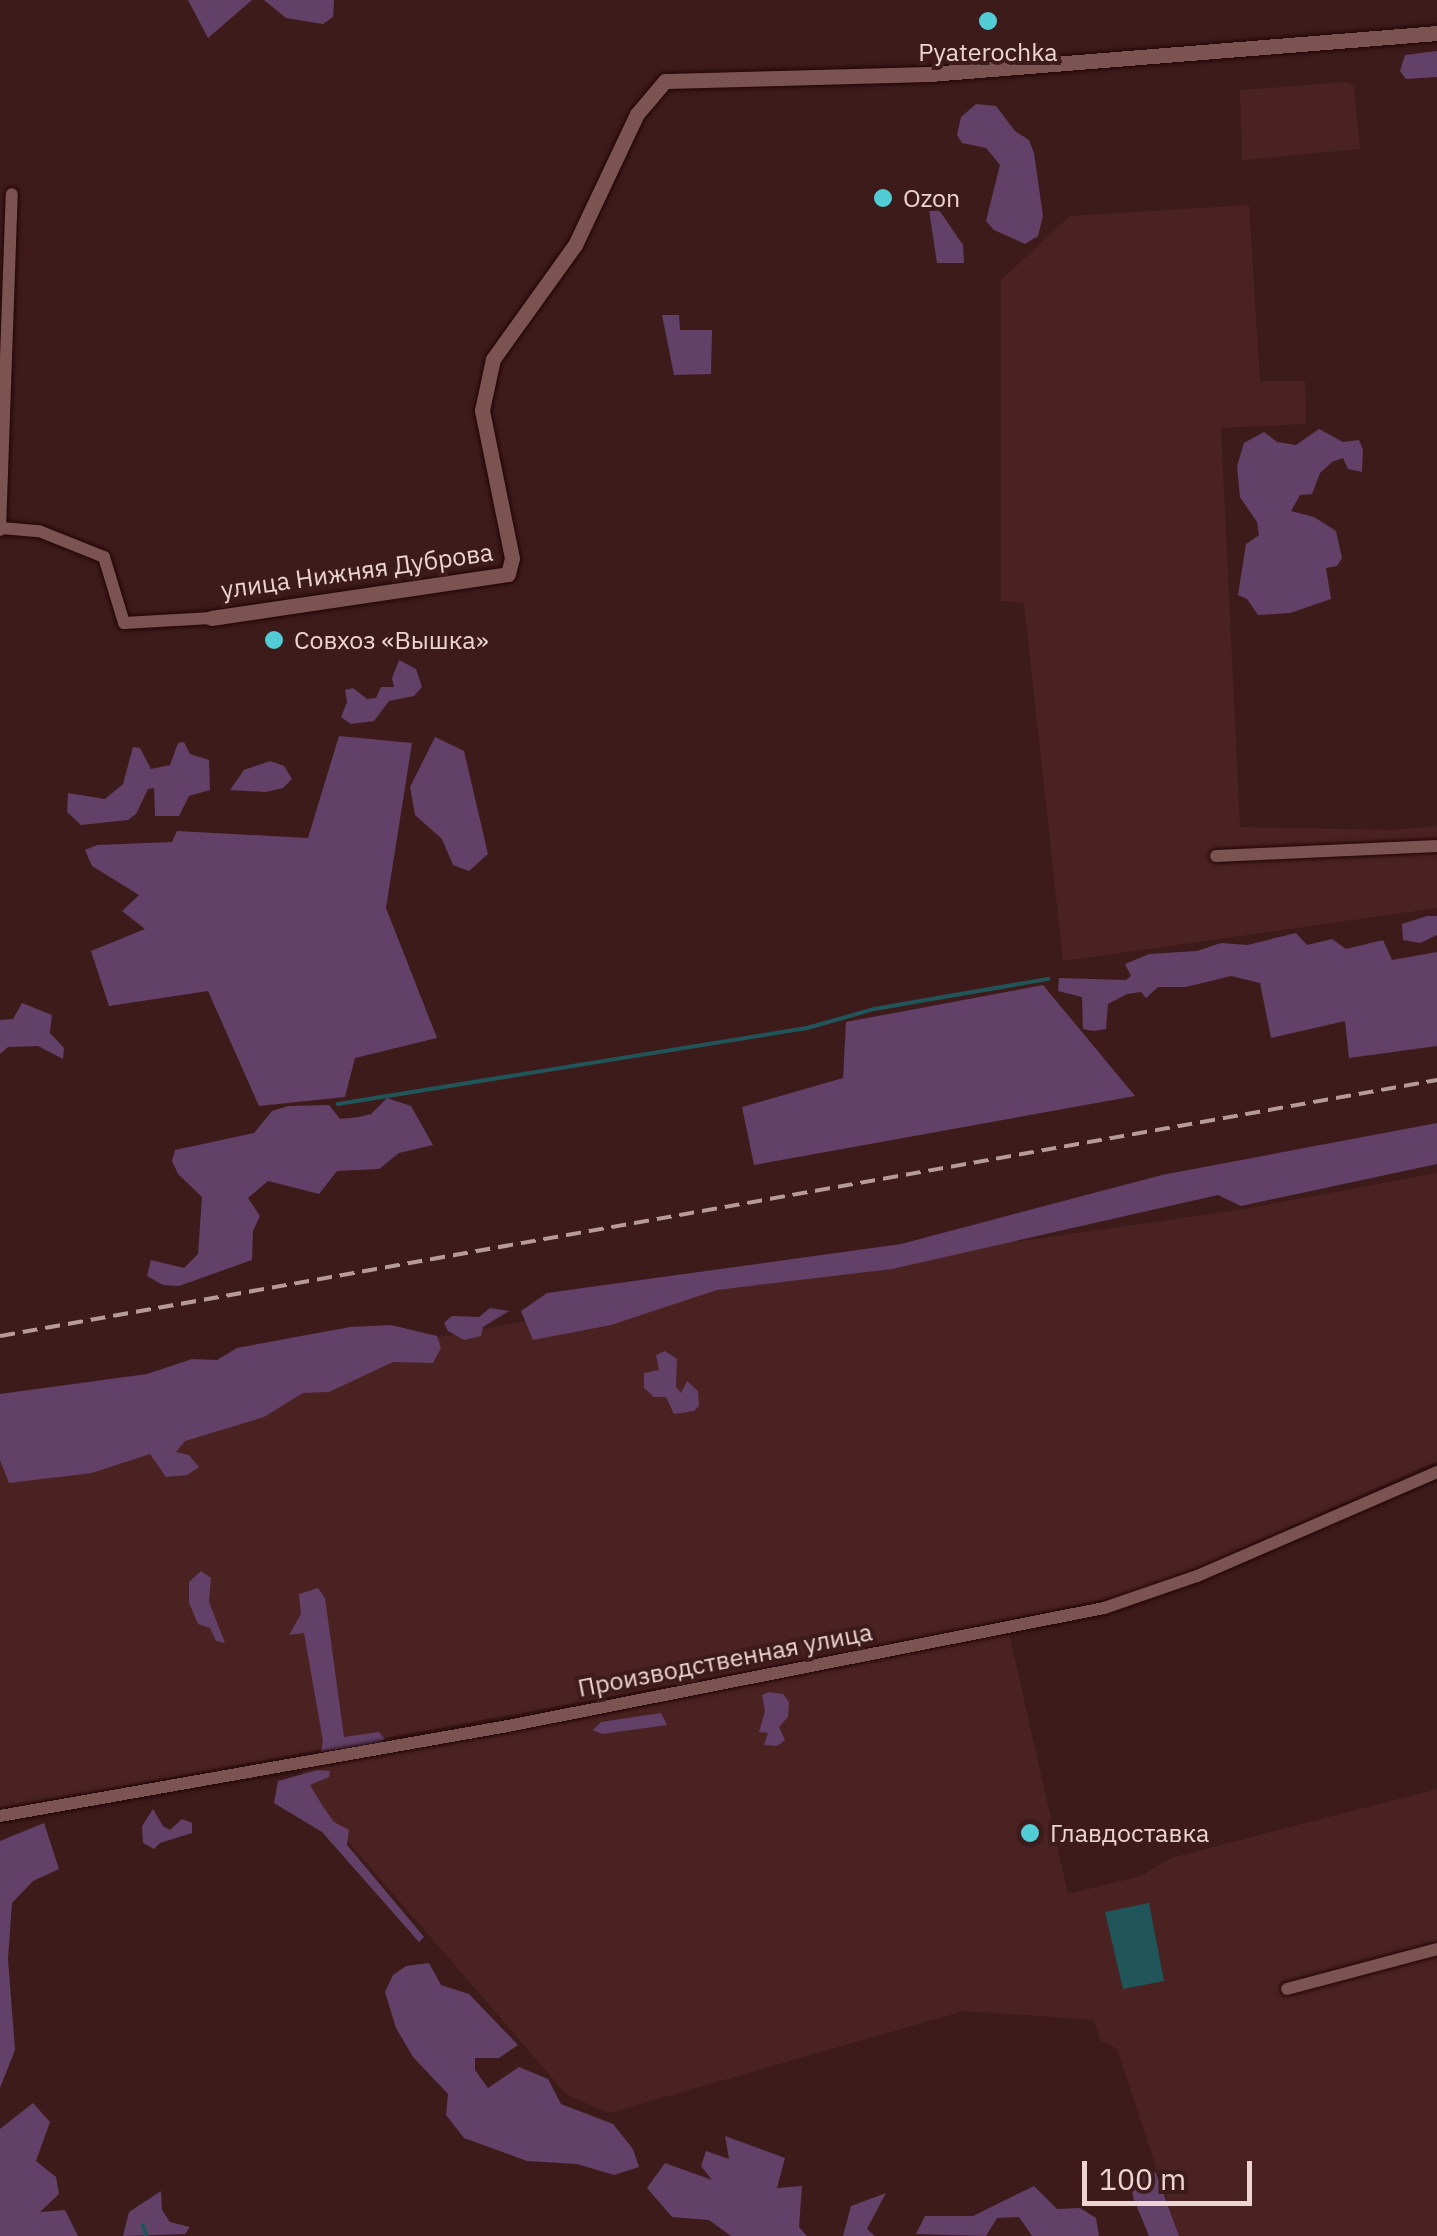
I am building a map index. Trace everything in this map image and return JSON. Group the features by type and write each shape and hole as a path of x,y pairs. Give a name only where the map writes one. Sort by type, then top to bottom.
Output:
{"street":[{"name":"улица Нижняя Дуброва","path":"211,618 508,574 512,558 482,410 494,359 575,245 638,114 665,81 943,73 1437,34"},
{"path":"12,194 1,529 40,531 104,556 124,623 211,618"},
{"path":"1216,856 1437,846"},
{"name":"Производственная улица","path":"0,1816 497,1728 1104,1608 1197,1576 1437,1472"},
{"path":"1288,1989 1437,1949"}],"shaded area":[{"path":"188,0 252,0 208,38"},
{"path":"264,0 334,0 333,17 323,24 286,18"},
{"path":"1437,51 1437,77 1406,79 1400,71 1405,55"},
{"path":"1349,82 1354,87 1360,149 1242,160 1240,90"},
{"path":"976,104 996,106 1015,131 1029,140 1034,153 1043,216 1038,236 1025,244 994,230 986,221 1000,165 986,148 962,143 957,135 961,117"},
{"path":"1249,205 1260,381 1305,381 1306,424 1221,428 1240,827 1392,830 1437,826 1437,908 1063,961 1024,603 1001,601 1001,280 1070,216"},
{"path":"929,210 939,210 963,245 964,263 937,263"},
{"path":"662,315 679,315 680,330 712,330 711,374 674,375"},
{"path":"1319,429 1343,442 1359,440 1363,450 1362,472 1348,469 1343,458 1332,462 1320,473 1312,494 1300,495 1291,511 1314,517 1336,531 1342,558 1337,566 1326,568 1331,599 1290,613 1258,615 1247,599 1238,595 1246,544 1259,535 1257,522 1240,497 1237,466 1244,443 1264,432 1277,442 1296,445"},
{"path":"399,660 416,669 422,687 414,696 389,701 374,721 351,724 341,717 347,702 345,690 353,688 367,699 376,698 381,687 394,687 392,678"},
{"path":"339,736 412,743 386,908 437,1038 355,1058 345,1097 259,1106 208,991 109,1006 91,951 145,929 122,911 139,895 92,866 85,850 97,845 172,842 177,831 308,838"},
{"path":"435,737 464,751 488,854 469,871 453,865 442,839 415,815 410,787"},
{"path":"184,742 190,754 209,760 210,790 189,796 179,816 155,816 154,788 148,789 136,814 128,820 81,825 67,812 68,793 105,799 123,784 133,747 140,748 151,769 170,765 178,743"},
{"path":"270,761 284,766 292,779 283,788 266,792 230,790 244,770"},
{"path":"1437,916 1437,935 1420,943 1403,940 1402,924"},
{"path":"1296,933 1307,945 1332,939 1346,949 1383,940 1392,960 1437,952 1437,1046 1349,1058 1345,1021 1271,1038 1260,983 1231,976 1186,987 1158,987 1146,998 1141,992 1127,994 1108,1004 1106,1029 1094,1031 1083,1029 1082,997 1058,991 1059,978 1126,980 1131,976 1125,964 1149,954 1197,951 1221,943 1247,945"},
{"path":"1043,985 1135,1096 754,1165 742,1107 843,1078 846,1022"},
{"path":"22,1003 52,1015 50,1033 64,1048 63,1059 38,1046 8,1047 0,1054 0,1020 13,1019"},
{"path":"387,1098 411,1106 433,1145 399,1153 379,1169 337,1171 319,1194 268,1181 248,1198 260,1216 253,1231 252,1260 179,1286 163,1285 147,1276 151,1260 184,1268 198,1254 202,1197 178,1174 172,1161 175,1150 254,1133 272,1111 288,1106 329,1105 340,1119 371,1114"},
{"path":"1437,1123 1437,1164 1241,1206 1218,1195 892,1269 717,1290 611,1325 533,1340 521,1311 547,1293 901,1244 1162,1175"},
{"path":"1437,1173 1437,1461 1208,1564 1141,1592 818,1658 0,1809 0,1419 740,1281 1245,1209"},
{"path":"490,1308 509,1311 483,1327 481,1336 464,1340 448,1331 444,1323 452,1316 479,1317"},
{"path":"391,1325 437,1336 441,1348 433,1363 393,1362 329,1392 303,1393 264,1417 185,1441 176,1452 189,1455 199,1467 187,1475 166,1477 150,1454 92,1473 9,1483 0,1460 0,1394 147,1374 192,1359 217,1360 237,1348 350,1327"},
{"path":"665,1351 677,1359 676,1387 681,1393 687,1381 698,1391 699,1406 694,1411 674,1414 666,1397 654,1397 644,1388 644,1373 659,1370 656,1355"},
{"path":"201,1571 211,1578 209,1602 225,1643 216,1641 210,1628 198,1624 189,1603 189,1582"},
{"path":"318,1588 325,1598 344,1737 379,1732 385,1739 376,1745 321,1752 323,1741 304,1633 289,1635 301,1614 299,1594"},
{"path":"1009,1633 1068,1894 1141,1876 1171,1858 1437,1789 1437,2236 1179,2236 1117,2049 1100,2040 1094,2020 964,2011 609,2113 567,2095 300,1786 303,1767 538,1727"},
{"path":"783,1694 789,1702 788,1717 779,1727 785,1740 777,1746 764,1745 768,1733 759,1732 765,1711 762,1695"},
{"path":"661,1713 667,1725 602,1734 593,1730 601,1722"},
{"path":"317,1770 330,1771 329,1777 310,1785 334,1822 349,1830 347,1845 424,1937 419,1942 322,1832 274,1803 278,1781"},
{"path":"153,1809 163,1826 170,1830 182,1819 192,1823 192,1833 160,1843 154,1849 143,1843 142,1826"},
{"path":"44,1823 59,1869 33,1881 12,1903 8,1959 15,2050 0,2088 0,1841"},
{"path":"429,1963 441,1985 469,1994 518,2045 499,2058 475,2058 475,2070 488,2088 519,2067 548,2079 561,2104 613,2124 633,2149 639,2167 614,2175 577,2164 527,2161 464,2138 446,2115 448,2094 413,2057 396,2028 385,1992 393,1975 406,1966"},
{"path":"33,2103 50,2122 36,2161 56,2177 59,2194 40,2212 65,2210 78,2236 0,2236 0,2129"},
{"path":"725,2136 785,2158 777,2188 802,2186 799,2227 807,2236 731,2236 709,2220 672,2217 647,2188 665,2163 712,2180 701,2166 706,2151 729,2159"},
{"path":"1144,2169 1156,2173 1179,2236 1149,2236 1133,2197 1130,2175"},
{"path":"1034,2186 1057,2209 1080,2208 1096,2218 1099,2236 1032,2236 1019,2217 997,2218 986,2236 916,2234 925,2216 973,2216"},
{"path":"161,2191 162,2210 170,2222 190,2227 185,2234 123,2236 129,2212"},
{"path":"886,2193 867,2229 875,2236 843,2236 851,2206"}],"water":[{"path":"1149,1903 1164,1981 1123,1989 1105,1912"}],"waterway":[{"path":"338,1104 807,1028 874,1009 1048,979"},
{"path":"143,2225 146,2236"}],"railway":[{"path":"0,1336 1437,1080"}],"place":[{"name":"Pyaterochka","path":"988,21"},
{"name":"Ozon","path":"883,198"},
{"name":"Совхоз «Вышка»","path":"274,640"},
{"name":"Главдоставка","path":"1030,1833"}]}
